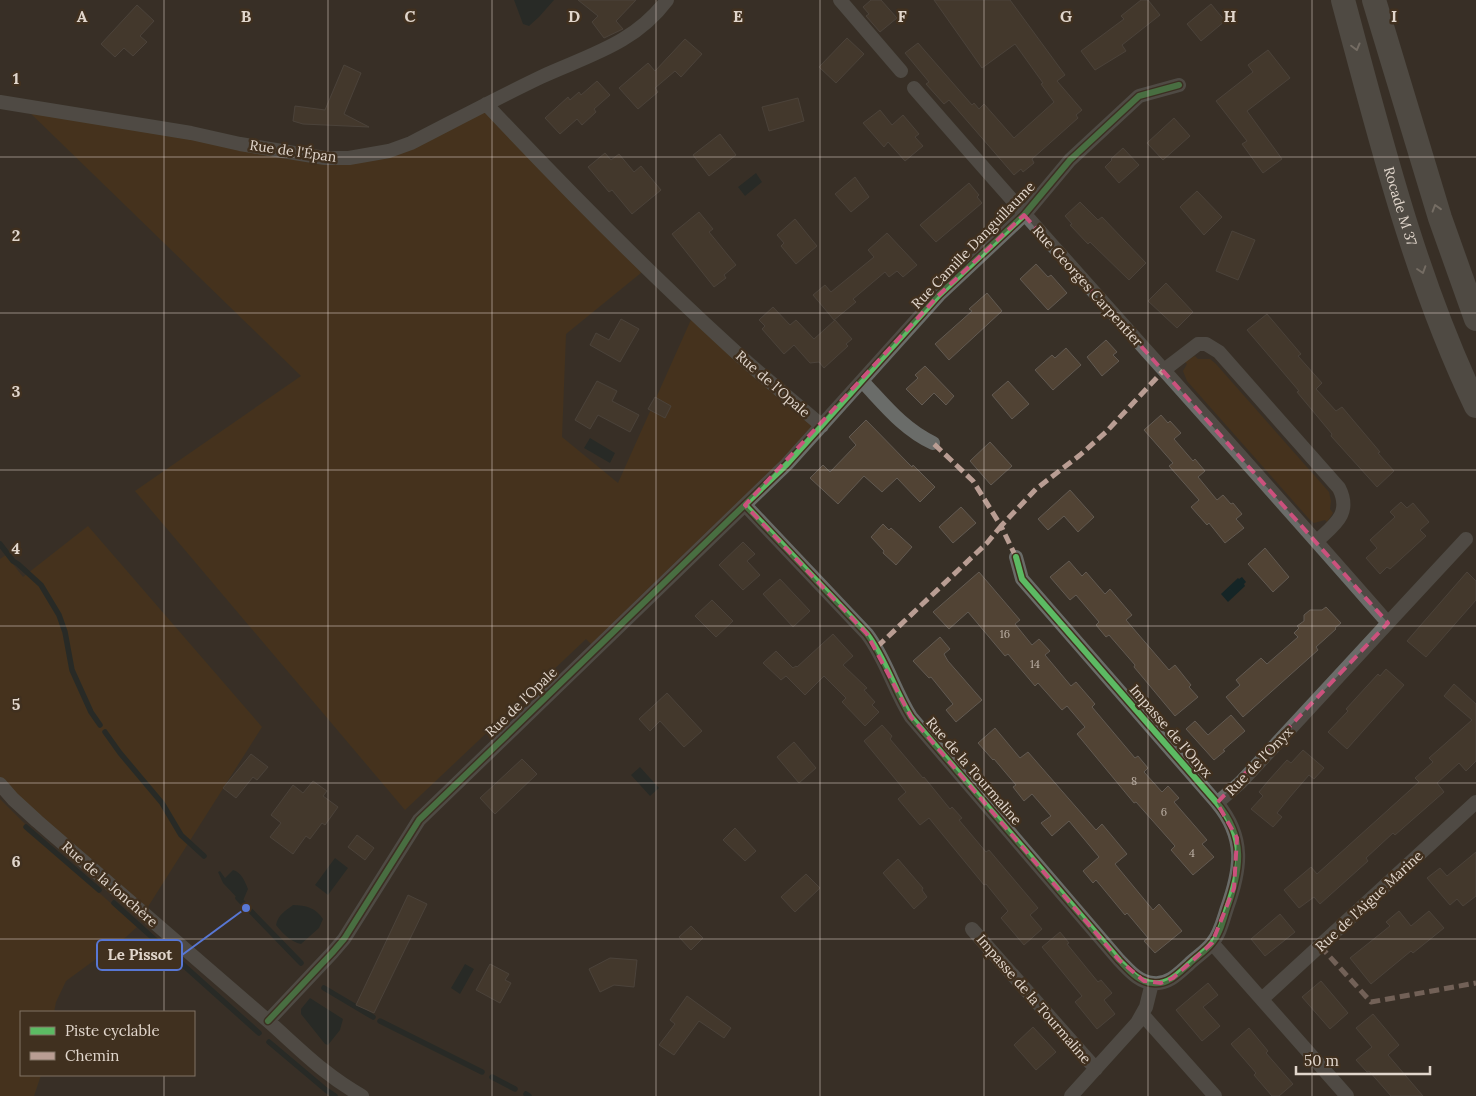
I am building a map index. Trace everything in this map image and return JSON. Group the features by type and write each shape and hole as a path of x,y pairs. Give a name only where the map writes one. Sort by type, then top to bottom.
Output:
{"highway":[{"name":"Rocade M 37","path":"1343,0 1407,224 1434,308 1460,374 1476,406"},
{"path":"1374,0 1440,218 1476,320"}],"street":[{"name":"Rue de l'Épan","path":"0,102 191,133 240,144 325,158 348,158 389,151 411,143 486,104 626,38 647,22 667,0"},
{"path":"840,0 901,70"},
{"name":"Rue Camille Danguillaume","path":"822,426 939,295 1024,215 1070,160 1139,96 1179,85"},
{"name":"Rue Georges Carpentier","path":"914,88 1024,215 1388,623"},
{"name":"Rue de l'Opale","path":"268,1021 344,939 419,820 745,505 822,426 728,345 647,268 574,197 486,104"},
{"path":"1164,370 1198,344 1206,344 1219,352 1339,488 1343,496 1342,513 1338,522 1316,541"},
{"path":"862,381 906,427 933,443"},
{"name":"Rue de la Tourmaline","path":"745,505 867,634 880,652 902,703 921,729 1119,960 1134,976 1152,983"},
{"path":"1388,623 1466,539"},
{"name":"Impasse de l'Onyx","path":"1016,557 1022,579 1225,812 1237,838 1238,868 1234,888 1221,927 1212,943"},
{"name":"Rue de l'Onyx","path":"1217,804 1241,782 1388,623"},
{"name":"Rue de la Jonchère","path":"0,784 37,821 268,1021 322,1071 362,1096"},
{"name":"Rue de l'Aigue Marine","path":"1262,999 1476,802"},
{"name":"Impasse de la Tourmaline","path":"972,929 1096,1069"},
{"path":"1152,983 1161,983 1173,978 1212,943 1347,1096"},
{"name":"Impasse de la Tourmaline","path":"1071,1096 1142,1014 1152,983"},
{"path":"1142,1014 1215,1096"}],"highlighted area":[{"path":"1024,215 1388,623 1217,803 1237,838 1234,888 1212,943 1173,978 1161,983 1144,981 1119,960 911,717 867,634 745,505 939,295"}],"shaded area":[{"path":"514,0 554,0 529,26 523,24"},
{"path":"486,104 647,268 566,334 562,437 618,483 694,313 822,426 595,648 586,639 405,810 135,491 301,376 23,106 240,144 368,155"},
{"path":"756,173 762,182 745,196 738,187"},
{"path":"1195,356 1198,359 1210,359 1216,364 1329,492 1330,509 1333,513 1327,522 1325,520 1314,523 1310,520 1187,381 1183,371 1187,364 1184,361"},
{"path":"590,438 615,453 610,463 584,448"},
{"path":"88,526 262,727 144,913 0,778 0,559 6,555 23,577"},
{"path":"1242,577 1246,582 1245,586 1228,602 1221,594 1238,578"},
{"path":"640,767 659,788 650,796 631,775"},
{"path":"0,799 41,840 137,927 66,981 56,1002 54,1011 20,1011 20,1076 41,1076 34,1096 0,1096"},
{"path":"335,858 348,868 328,895 315,885"},
{"path":"233,870 244,880 248,889 242,903 223,883 218,872 220,871 225,878"},
{"path":"293,905 310,908 323,919 319,928 301,944 287,937 276,925 280,916"},
{"path":"465,964 474,969 460,994 451,988"},
{"path":"310,998 343,1019 340,1030 328,1045 325,1044 301,1014 301,1009"}],"building":[{"path":"578,0 636,0 616,21 623,29 604,38 592,22 598,16"},
{"path":"871,0 881,0 897,18 880,32 866,16 869,14 863,7"},
{"path":"934,0 1010,0 1065,75 1057,81 1082,110 1076,115 1078,118 1032,159 1034,163 1023,172 1021,169 1014,175 949,100 944,104 926,84 929,82 905,53 918,43 972,105 974,103 979,109 984,104 1014,138 1054,102 1015,44 982,68"},
{"path":"1141,0 1148,0 1160,15 1122,45 1126,51 1095,70 1081,51 1124,19 1121,16"},
{"path":"1211,4 1225,21 1201,41 1187,24"},
{"path":"137,5 154,21 140,36 147,42 133,56 124,48 115,57 101,44"},
{"path":"847,38 864,54 836,83 819,67"},
{"path":"685,39 702,54 681,77 675,71 655,88 658,92 638,109 619,88 648,63 655,71"},
{"path":"1268,50 1290,78 1247,111 1282,159 1263,173 1242,144 1247,141 1216,101 1253,72 1248,65"},
{"path":"344,65 361,73 344,114 369,127 303,124 293,121 295,106 325,110"},
{"path":"597,81 610,95 594,109 596,112 582,125 577,119 560,134 545,118 568,97 570,100 579,92 581,95"},
{"path":"798,98 804,121 769,131 762,107"},
{"path":"880,110 892,125 903,115 919,134 915,137 923,146 905,161 888,142 884,147 863,123"},
{"path":"1174,118 1190,136 1163,160 1147,143"},
{"path":"720,134 736,155 709,176 693,155"},
{"path":"1123,148 1139,165 1119,183 1105,167"},
{"path":"605,153 611,160 619,154 634,172 641,166 661,190 632,214 612,190 609,192 588,167"},
{"path":"855,177 869,197 851,212 835,194"},
{"path":"969,183 979,195 977,197 982,203 936,242 920,225"},
{"path":"1197,191 1222,217 1204,235 1180,207"},
{"path":"1080,202 1098,220 1102,217 1146,263 1129,280 1090,242 1088,244 1070,225 1072,224 1065,216"},
{"path":"699,212 713,229 709,232 736,265 724,275 726,278 714,287 672,234"},
{"path":"795,219 817,246 796,264 781,246 784,243 777,235"},
{"path":"1232,231 1255,240 1238,280 1216,271"},
{"path":"887,233 917,265 903,277 897,271 889,277 885,272 853,299 856,302 834,320 813,295 825,285 831,292 874,257 868,250"},
{"path":"1036,264 1048,277 1051,275 1067,293 1048,310 1020,279"},
{"path":"1166,283 1193,312 1177,328 1148,301"},
{"path":"987,293 1002,311 949,360 935,344 972,311 969,309"},
{"path":"773,307 790,325 796,320 814,339 835,320 852,339 846,344 848,346 824,368 819,362 810,363 794,345 784,354 762,329 765,326 759,320"},
{"path":"1267,314 1301,354 1298,356 1322,383 1316,389 1336,411 1342,407 1394,471 1377,487 1331,436 1332,434 1297,392 1299,391 1247,330"},
{"path":"621,319 639,329 620,362 590,345 596,333 609,340"},
{"path":"1106,340 1117,352 1113,355 1119,361 1102,376 1087,357"},
{"path":"1066,348 1081,365 1053,390 1035,370 1052,355 1055,358"},
{"path":"925,366 954,396 946,405 934,393 922,405 906,389 918,378 915,375"},
{"path":"597,381 617,391 612,401 639,415 630,432 598,415 590,429 575,420"},
{"path":"1008,381 1029,404 1012,419 992,395"},
{"path":"655,397 671,406 665,418 648,409"},
{"path":"1161,415 1168,423 1170,421 1181,433 1174,439 1193,461 1195,459 1205,471 1198,477 1217,500 1223,495 1242,514 1236,519 1244,528 1225,543 1209,523 1207,525 1191,507 1199,500 1169,466 1173,463 1144,430"},
{"path":"866,420 912,467 913,465 935,487 920,502 897,478 882,492 864,476 838,504 810,478 823,465 830,472 856,445 849,437"},
{"path":"990,442 1012,466 991,485 970,461"},
{"path":"1070,490 1094,517 1078,532 1064,516 1048,530 1038,519"},
{"path":"1401,502 1407,508 1413,503 1429,522 1420,530 1426,536 1390,569 1387,567 1380,574 1366,558 1377,548 1370,540 1395,517 1390,512"},
{"path":"961,507 976,523 953,543 939,527"},
{"path":"883,524 889,530 891,528 912,547 896,565 883,553 884,551 871,537"},
{"path":"743,542 755,554 747,561 760,575 743,590 719,565"},
{"path":"1265,548 1289,577 1273,592 1248,564"},
{"path":"1069,561 1082,576 1086,572 1105,594 1110,589 1132,615 1126,620 1169,670 1175,665 1191,685 1189,687 1198,697 1175,716 1109,635 1106,637 1096,625 1099,622 1076,595 1070,600 1050,577"},
{"path":"979,572 1020,620 1015,624 1032,645 1039,639 1050,651 1045,655 1071,686 1076,682 1095,704 1092,707 1135,758 1138,756 1148,768 1144,772 1162,792 1168,786 1179,798 1174,802 1207,840 1202,844 1214,857 1193,875 1171,850 1175,846 1136,802 1134,803 1077,734 1085,727 1067,706 1062,710 1038,683 1035,686 1008,654 1005,656 968,612 949,629 933,612"},
{"path":"1467,572 1476,581 1476,600 1426,657 1407,641"},
{"path":"780,579 810,611 793,627 763,594"},
{"path":"712,600 733,621 716,637 695,616"},
{"path":"1326,607 1341,623 1316,647 1318,650 1243,717 1226,697 1240,685 1236,680 1261,658 1267,664 1298,637 1294,633 1299,628 1297,626 1304,621 1304,615 1310,610 1322,610"},
{"path":"833,634 853,656 843,665 867,688 864,690 875,702 872,705 879,712 865,726 842,702 846,698 824,676 805,695 786,676 781,680 763,663 776,651 793,668 797,667"},
{"path":"940,637 950,649 944,654 948,661 982,700 956,722 946,710 953,704 931,677 929,678 913,661"},
{"path":"1386,669 1404,685 1347,749 1328,732 1378,674 1380,676"},
{"path":"1454,684 1476,704 1476,761 1466,771 1459,763 1437,783 1444,792 1395,835 1393,833 1366,858 1368,861 1320,904 1314,897 1299,908 1284,890 1311,867 1317,874 1419,782 1415,778 1433,762 1429,758 1472,720 1444,696"},
{"path":"667,693 702,731 684,747 660,721 650,731 639,719"},
{"path":"1231,715 1245,731 1214,760 1186,729 1195,721 1208,735"},
{"path":"882,725 892,736 890,739 923,778 950,809 952,807 962,818 959,820 986,852 989,850 1038,908 1030,915 1042,929 1024,945 1001,918 1008,911 986,884 984,885 929,818 920,825 898,799 906,792 864,741"},
{"path":"995,728 1020,758 1028,752 1096,830 1102,824 1127,854 1115,864 1153,910 1159,904 1182,931 1155,953 1144,941 1148,938 1127,913 1125,915 1096,880 1093,883 1083,871 1099,857 1069,821 1052,836 1041,823 1051,816 1032,794 1024,801 1013,787 1016,785 978,743"},
{"path":"794,742 816,768 799,783 777,757"},
{"path":"1303,750 1324,768 1314,779 1309,775 1277,813 1282,817 1273,827 1251,809 1263,796 1259,792 1269,780 1287,760 1291,763"},
{"path":"251,754 268,767 257,780 253,777 236,798 223,788"},
{"path":"522,759 537,774 495,814 480,798"},
{"path":"313,781 327,791 323,796 338,807 325,825 322,823 310,839 306,836 293,854 270,837 281,823 271,815 293,785 303,793"},
{"path":"735,828 756,851 745,861 723,840"},
{"path":"357,835 374,848 365,860 348,847"},
{"path":"1476,852 1476,896 1463,906 1457,899 1450,905 1427,878 1440,868 1447,876"},
{"path":"898,859 923,888 922,890 927,897 914,909 883,873"},
{"path":"806,874 820,888 795,912 781,897"},
{"path":"408,895 427,904 374,1013 356,1005"},
{"path":"1399,911 1411,926 1429,911 1444,928 1413,953 1411,951 1371,984 1350,958 1390,926 1386,922"},
{"path":"1280,914 1295,932 1265,956 1251,939"},
{"path":"691,926 703,938 691,950 679,937"},
{"path":"1060,932 1069,943 1067,944 1098,982 1101,980 1112,993 1104,1000 1115,1014 1097,1029 1075,1002 1082,996 1042,947"},
{"path":"610,958 637,960 634,987 614,985 600,992 589,969"},
{"path":"490,964 509,974 505,980 511,983 500,1003 476,990"},
{"path":"1321,981 1348,1013 1330,1029 1302,997"},
{"path":"1208,983 1218,995 1203,1007 1220,1026 1202,1041 1176,1010"},
{"path":"687,996 731,1028 724,1038 699,1021 674,1055 659,1045 675,1024 670,1020"},
{"path":"1373,1014 1399,1045 1388,1055 1423,1096 1391,1096 1369,1071 1367,1072 1356,1060 1372,1047 1356,1028"},
{"path":"1033,1027 1056,1052 1036,1070 1014,1045"},
{"path":"1249,1028 1268,1051 1266,1053 1293,1084 1279,1096 1272,1096 1254,1075 1256,1073 1231,1044"}],"waterway":[{"path":"0,544 13,561 41,585 59,615 65,632 72,670 91,712 100,725"},
{"path":"105,732 162,803 181,835 204,856"},
{"path":"26,827 99,890"},
{"path":"238,898 301,963"},
{"path":"114,903 259,1033"},
{"path":"324,988 373,1017"},
{"path":"380,1021 482,1072"},
{"path":"269,1042 335,1096"},
{"path":"492,1077 515,1089"}],"marked path":[{"path":"1016,557 1001,526 1036,489 1106,432 1164,370"},
{"path":"877,647 987,543 1001,526 973,481 933,443"},
{"path":"1320,946 1371,1002 1476,983"}],"cycle path":[{"path":"268,1021 344,939 419,820 787,464 939,295 1024,215 1070,160 1139,96 1179,85"},
{"path":"745,505 867,634 880,654 911,717 1119,960 1134,975 1143,980 1153,983 1164,982 1177,974 1207,949 1219,931 1232,894 1238,867 1237,841 1233,829 1217,803 1022,579 1016,557"}],"place":[{"name":"Le Pissot","path":"246,908"}]}
